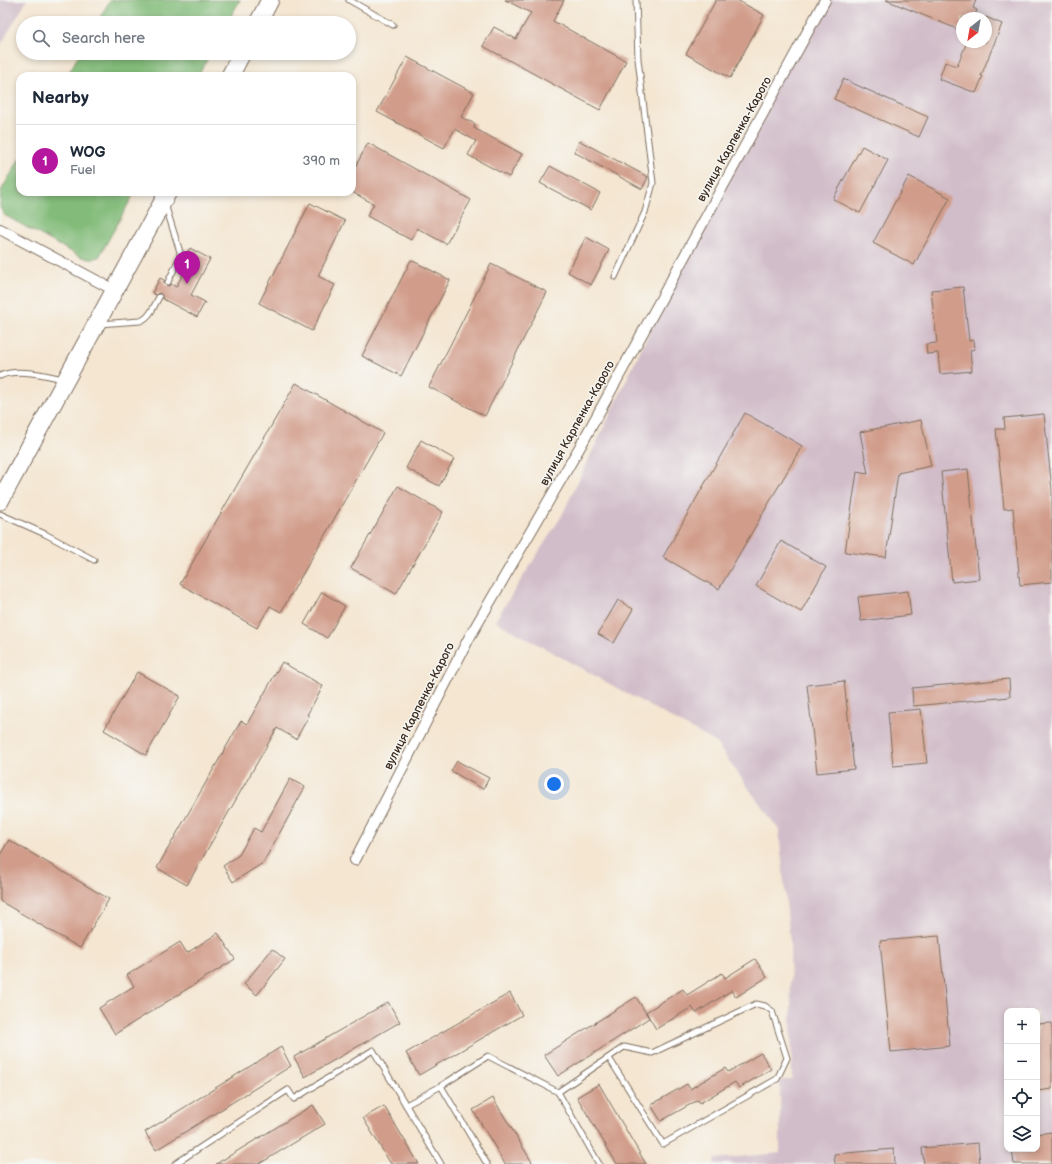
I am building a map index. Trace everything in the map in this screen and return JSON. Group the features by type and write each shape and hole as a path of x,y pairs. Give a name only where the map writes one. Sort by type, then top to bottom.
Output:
{"highway":[{"path":"262,16 270,0"},
{"path":"232,72 238,60"},
{"path":"0,501 166,196"}],"street":[{"name":"вулиця Карпенка-Карого","path":"355,860 469,638 581,445 826,0"},
{"path":"0,229 114,290"}],"lane":[{"path":"349,0 393,25"},
{"path":"615,277 645,212 653,183 638,59 636,0"},
{"path":"166,196 180,252 180,257 168,282"},
{"path":"96,324 140,322 148,316 159,297"},
{"path":"0,376 5,373 37,373 66,380"},
{"path":"0,514 45,534 94,560"},
{"path":"558,1092 624,1047 652,1053 756,1004 764,1006 772,1012 787,1058 777,1079 663,1144 609,1058"},
{"path":"175,1164 288,1090 294,1099 373,1050 441,1164"},
{"path":"406,1105 441,1086 488,1056 558,1092 599,1164"},
{"path":"441,1086 487,1164"}],"shaded area":[{"path":"0,0 27,0 18,16 16,16 16,19 0,46"},
{"path":"823,0 1052,0 1052,1164 715,1164 714,1159 780,1153 780,1080 792,1080 790,942 779,830 715,742 495,621 561,517 717,191"}],"green space":[{"path":"110,0 240,0 231,16 101,16"},
{"path":"76,60 207,60 200,72 69,72"},
{"path":"16,165 16,196 133,196 99,257 89,259 79,256 4,215 0,207 1,191"}],"building":[{"path":"505,0 564,0 553,21 626,61 600,110 483,46 494,27 516,39 531,13"},
{"path":"716,0 737,0 764,15 730,78 686,54"},
{"path":"886,0 976,0 973,8 977,10 976,12 956,12 956,29"},
{"path":"992,20 1002,24 981,76 983,76 976,93 939,79 945,62 957,66 964,48 992,48"},
{"path":"407,57 474,93 461,117 475,124 474,128 522,154 509,177 468,155 476,141 455,129 444,148 377,112"},
{"path":"843,79 928,117 919,137 834,99"},
{"path":"580,141 648,177 642,189 574,152"},
{"path":"368,143 471,200 446,244 417,228 411,240 367,216 374,204 356,194 356,166"},
{"path":"862,146 888,160 860,213 833,199"},
{"path":"550,166 600,193 591,210 540,183"},
{"path":"909,176 950,198 914,265 873,243"},
{"path":"310,203 345,221 318,276 335,285 312,331 259,303"},
{"path":"586,237 609,250 591,285 568,272"},
{"path":"190,248 210,259 191,295 205,302 197,317 163,299 161,294 158,293 156,295 152,293 160,278 164,280 166,285 169,286 171,284 176,287 186,269 180,266"},
{"path":"411,260 450,280 401,376 362,356"},
{"path":"491,264 547,292 485,416 429,387"},
{"path":"963,287 969,341 974,340 975,349 970,350 972,371 940,374 938,353 927,354 926,344 937,343 931,290"},
{"path":"296,383 383,433 281,612 270,606 257,628 180,584"},
{"path":"745,413 802,446 719,589 663,557"},
{"path":"1044,414 1052,490 1052,582 1020,585 1013,508 1004,509 996,429 1005,429 1004,418"},
{"path":"921,420 931,466 898,473 886,557 845,552 857,472 868,474 860,432"},
{"path":"421,440 454,459 439,486 406,468"},
{"path":"968,469 979,579 952,582 941,472"},
{"path":"398,486 443,512 396,594 351,568"},
{"path":"781,541 826,567 801,612 756,586"},
{"path":"908,591 911,615 861,621 858,597"},
{"path":"322,592 345,606 327,638 304,624"},
{"path":"618,600 633,609 614,643 598,634"},
{"path":"282,662 323,686 296,739 277,728 187,885 157,868 241,721 247,724"},
{"path":"137,672 180,696 146,755 104,730"},
{"path":"1009,679 1010,697 913,706 912,688"},
{"path":"844,681 854,769 817,773 807,685"},
{"path":"921,709 927,763 893,766 888,712"},
{"path":"457,761 489,778 483,789 451,771"},
{"path":"290,779 305,787 263,863 233,882 223,866 239,855 254,828 261,832"},
{"path":"9,840 109,899 80,948 0,901 0,855"},
{"path":"218,933 235,959 115,1034 99,1008 134,986 127,975 180,942 187,953"},
{"path":"939,936 950,1046 891,1052 880,941"},
{"path":"272,949 285,959 257,995 244,984"},
{"path":"755,959 767,977 736,997 732,990 696,1013 692,1007 656,1029 646,1012 683,989 687,995 722,973 725,978"},
{"path":"510,993 522,1015 419,1075 406,1053"},
{"path":"636,997 649,1018 558,1076 544,1055"},
{"path":"388,1002 400,1022 305,1077 294,1057"},
{"path":"1052,1023 1052,1089 1040,1091 1040,1044 1040,1024"},
{"path":"281,1047 291,1066 156,1150 145,1132"},
{"path":"761,1053 771,1069 739,1088 735,1082 700,1103 698,1100 661,1121 651,1105 687,1084 690,1089 725,1068 728,1072"},
{"path":"599,1084 646,1164 617,1164 577,1097"},
{"path":"493,1098 533,1164 505,1164 473,1110"},
{"path":"313,1105 325,1124 259,1164 216,1164"},
{"path":"384,1106 419,1164 391,1164 363,1118"},
{"path":"1052,1132 1052,1164 1014,1164 1012,1152 1040,1152 1040,1134"},
{"path":"978,1143 980,1164 924,1164 922,1148"},
{"path":"894,1149 895,1164 835,1164 834,1154"}],"place":[{"name":"WOG","path":"187,284"}]}
